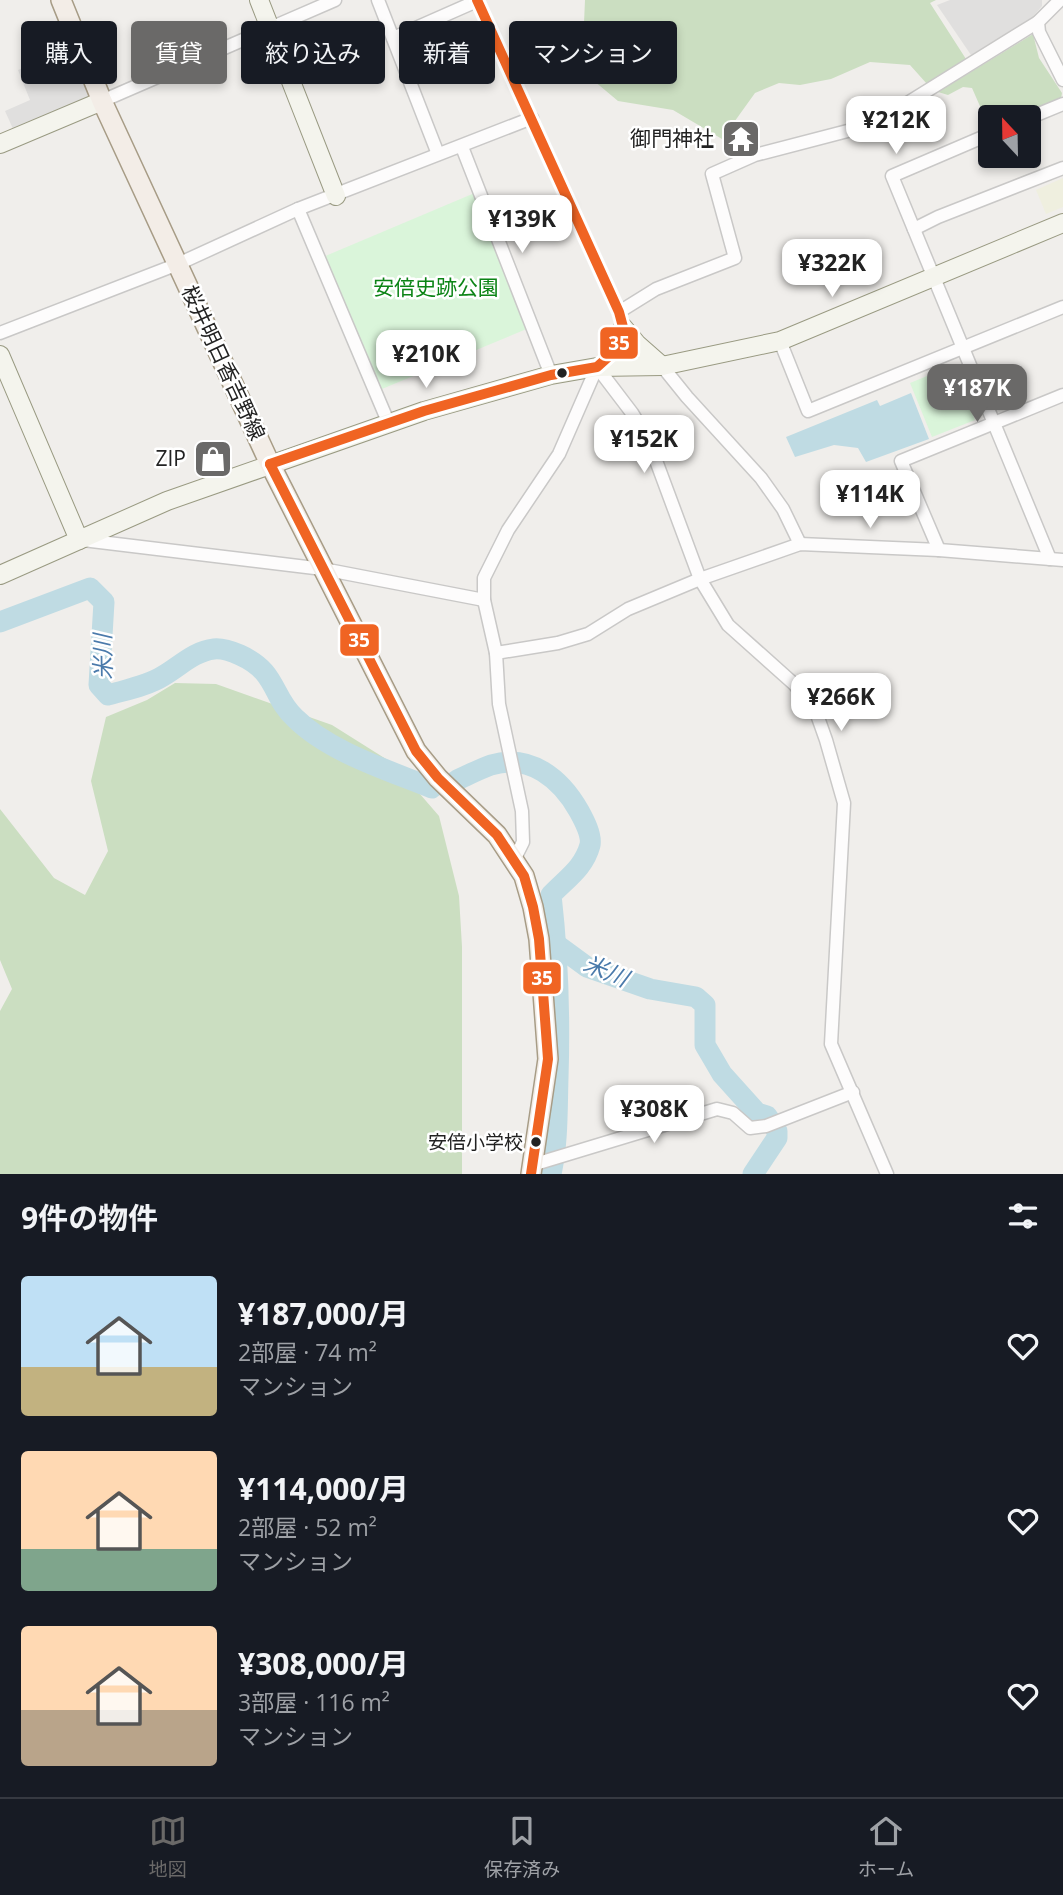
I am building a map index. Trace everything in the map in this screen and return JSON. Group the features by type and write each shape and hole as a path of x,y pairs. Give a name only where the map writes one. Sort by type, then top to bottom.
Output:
{"main road":[{"name":"桜井明日香吉野線","path":"61,0 102,101 270,464 416,751 438,778 498,835 524,876 537,929 548,1059 532,1170"}],"street":[{"path":"259,0 268,21"},
{"path":"285,21 335,0"},
{"path":"379,0 438,154"},
{"path":"393,38 477,0 621,319 636,344 662,366 761,478 783,509 800,544"},
{"path":"515,858 523,842 522,811 499,704 496,653 484,600 484,578 508,530 559,454 597,367 617,349 621,319 656,289 735,258 712,174 755,155 880,120 1038,22 1060,0"},
{"path":"1038,22 1039,32 1063,80"},
{"path":"0,144 241,40"},
{"path":"293,84 336,196"},
{"path":"1041,113 1063,104"},
{"path":"0,333 178,264 298,209 532,118"},
{"path":"496,653 558,643 588,634 628,609 700,579 800,544 939,550 1056,559 995,424 892,176 978,139"},
{"path":"461,147 551,376"},
{"path":"914,229 938,217 1063,169"},
{"path":"298,209 389,424"},
{"path":"0,575 167,501 424,411 551,376 597,367 662,366 780,341 1063,223"},
{"path":"780,341 808,411 1063,307"},
{"path":"0,355 79,540"},
{"path":"597,367 648,439 700,579 728,625 794,684 815,709 838,774 844,803 831,1044 887,1174"},
{"path":"939,550 901,461 1063,395"},
{"path":"79,540 323,569 484,600"},
{"path":"532,1170 717,1109 733,1113 750,1128 766,1126 853,1092"}],"green space":[{"path":"585,0 936,0 930,3 966,59 927,84 910,65 870,62 831,79 800,85 779,83 755,93 722,139 673,110 618,101 598,84 677,84 677,21 584,21"},
{"path":"1033,34 1039,58 1062,93 1061,99 1041,109 1041,105 979,105 972,88 963,87 948,95 938,92"},
{"path":"1063,178 1063,207 1046,214 1036,190"},
{"name":"安倍史跡公園","path":"477,192 529,328 377,391 323,257"},
{"path":"954,365 975,420 932,437 910,383"},
{"path":"175,683 216,684 332,725 394,764 439,816 459,896 462,947 462,1174 0,1174 0,1011 12,989 0,960 0,809 54,878 85,895 108,851 91,781 106,717 147,700"}],"shaded area":[{"path":"950,0 1042,0 1042,6 1031,19 971,55 937,5"},
{"path":"24,84 88,84 94,98 14,131 5,111 30,100"}],"water":[{"path":"911,393 929,439 866,462 858,448 834,445 795,457 786,437 877,400 880,406"}],"waterway":[{"name":"米川","path":"0,622 90,588 104,602 99,685 108,695 157,679 207,650 228,650 261,669 287,710 325,741 360,759 432,788"},
{"name":"米川","path":"457,780 491,765 505,762 531,766 554,779 572,799 590,837 590,845 583,860 574,873 551,895 559,1032 557,1126 551,1174"},
{"name":"米川","path":"557,945 587,967 650,989 696,997 705,1005 705,1045 722,1074 757,1113 767,1116 777,1131 777,1138 753,1174"}],"transit line":[{"name":"35","path":"270,464 424,411 551,375 597,367 617,349 623,327 619,312 477,0"},
{"name":"35","path":"270,464 416,751 438,778 497,835 524,876 539,939 548,1059 531,1174"}],"place":[{"name":"御門神社","path":"741,139"},
{"name":"ZIP","path":"213,459"},
{"name":"安倍小学校","path":"536,1142"}]}
